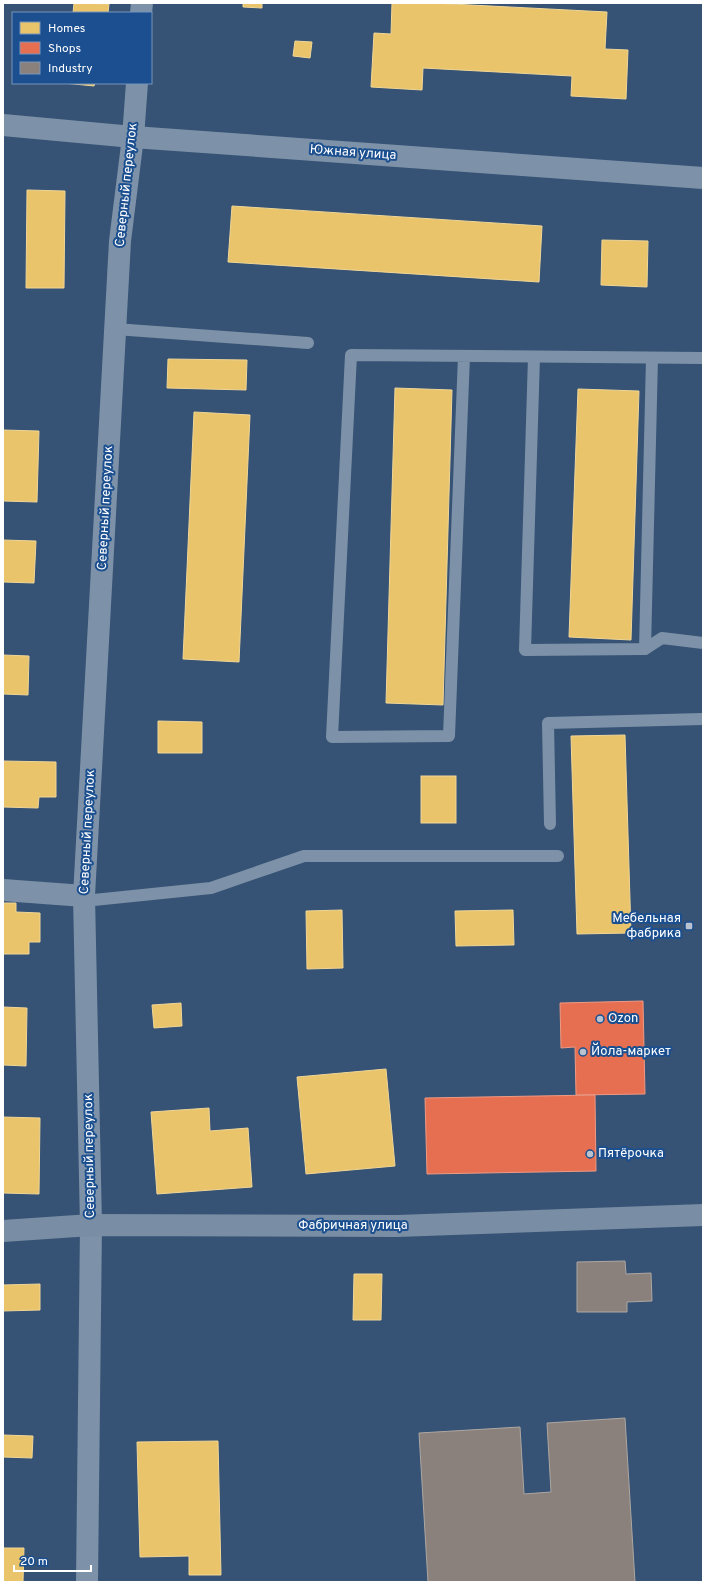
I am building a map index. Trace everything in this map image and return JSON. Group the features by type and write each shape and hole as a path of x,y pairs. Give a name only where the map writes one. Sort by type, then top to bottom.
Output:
{"street":[{"name":"Северный переулок","path":"87,1582 91,1225 84,899 120,241 134,138 137,84"},
{"name":"Южная улица","path":"3,125 134,138 703,178"},
{"path":"3,890 84,899"},
{"name":"Фабричная улица","path":"3,1231 91,1225 397,1226 703,1215"}],"lane":[{"path":"115,329 308,343"},
{"path":"464,356 449,736 332,737 351,355 703,358"},
{"path":"534,357 525,650 645,649 662,638 703,643"},
{"path":"645,649 652,358"},
{"path":"550,824 548,723 703,719"},
{"path":"84,899 211,888 304,856 558,856"}],"building: Homes":[{"path":"74,3 109,4 108,12 73,12"},
{"path":"243,3 262,3 262,8 243,7"},
{"path":"392,3 432,3 607,12 605,49 628,50 626,99 571,96 572,76 423,68 422,90 371,87 374,33 391,34"},
{"path":"295,41 312,42 310,58 293,56"},
{"path":"74,84 95,84 94,86"},
{"path":"27,190 65,191 64,288 26,288"},
{"path":"232,206 542,226 539,282 228,262"},
{"path":"602,240 648,241 647,287 601,285"},
{"path":"168,359 247,360 246,390 167,388"},
{"path":"395,388 452,390 443,705 386,703"},
{"path":"578,389 639,391 631,640 569,637"},
{"path":"194,412 250,415 239,662 183,659"},
{"path":"3,430 39,431 37,502 3,501"},
{"path":"3,540 36,541 34,583 3,582"},
{"path":"3,655 29,656 28,695 3,694"},
{"path":"158,721 202,722 202,753 158,753"},
{"path":"625,735 631,933 577,934 571,736"},
{"path":"3,761 56,762 56,797 39,797 38,808 3,807"},
{"path":"421,776 456,776 456,823 421,823"},
{"path":"3,903 16,903 16,912 40,913 40,942 29,942 29,954 3,954"},
{"path":"342,910 343,968 307,969 306,911"},
{"path":"513,910 514,945 456,946 455,911"},
{"path":"181,1003 182,1026 154,1028 152,1005"},
{"path":"3,1007 27,1008 26,1066 3,1065"},
{"path":"386,1069 395,1166 306,1174 297,1077"},
{"path":"209,1108 210,1131 248,1128 252,1187 157,1194 151,1112"},
{"path":"3,1117 40,1118 39,1194 3,1193"},
{"path":"354,1274 382,1274 381,1320 353,1320"},
{"path":"40,1284 40,1310 3,1311 3,1285"},
{"path":"3,1435 33,1436 32,1458 3,1457"},
{"path":"218,1441 221,1575 189,1575 189,1556 140,1557 137,1442"},
{"path":"3,1548 24,1548 23,1582 3,1582"}],"building: Shops":[{"path":"643,1001 645,1094 576,1095 575,1047 561,1048 560,1003"},
{"path":"595,1095 596,1171 427,1174 425,1098"}],"building: Industry":[{"path":"625,1261 626,1274 651,1273 652,1301 627,1302 627,1312 577,1312 577,1262"},
{"path":"625,1418 635,1582 428,1582 419,1433 520,1427 524,1494 551,1492 547,1423"}],"place":[{"name":"Мебельная фабрика","path":"689,926"},
{"name":"Ozon","path":"600,1019"},
{"name":"Йола-маркет","path":"583,1052"},
{"name":"Пятёрочка","path":"590,1154"}]}
